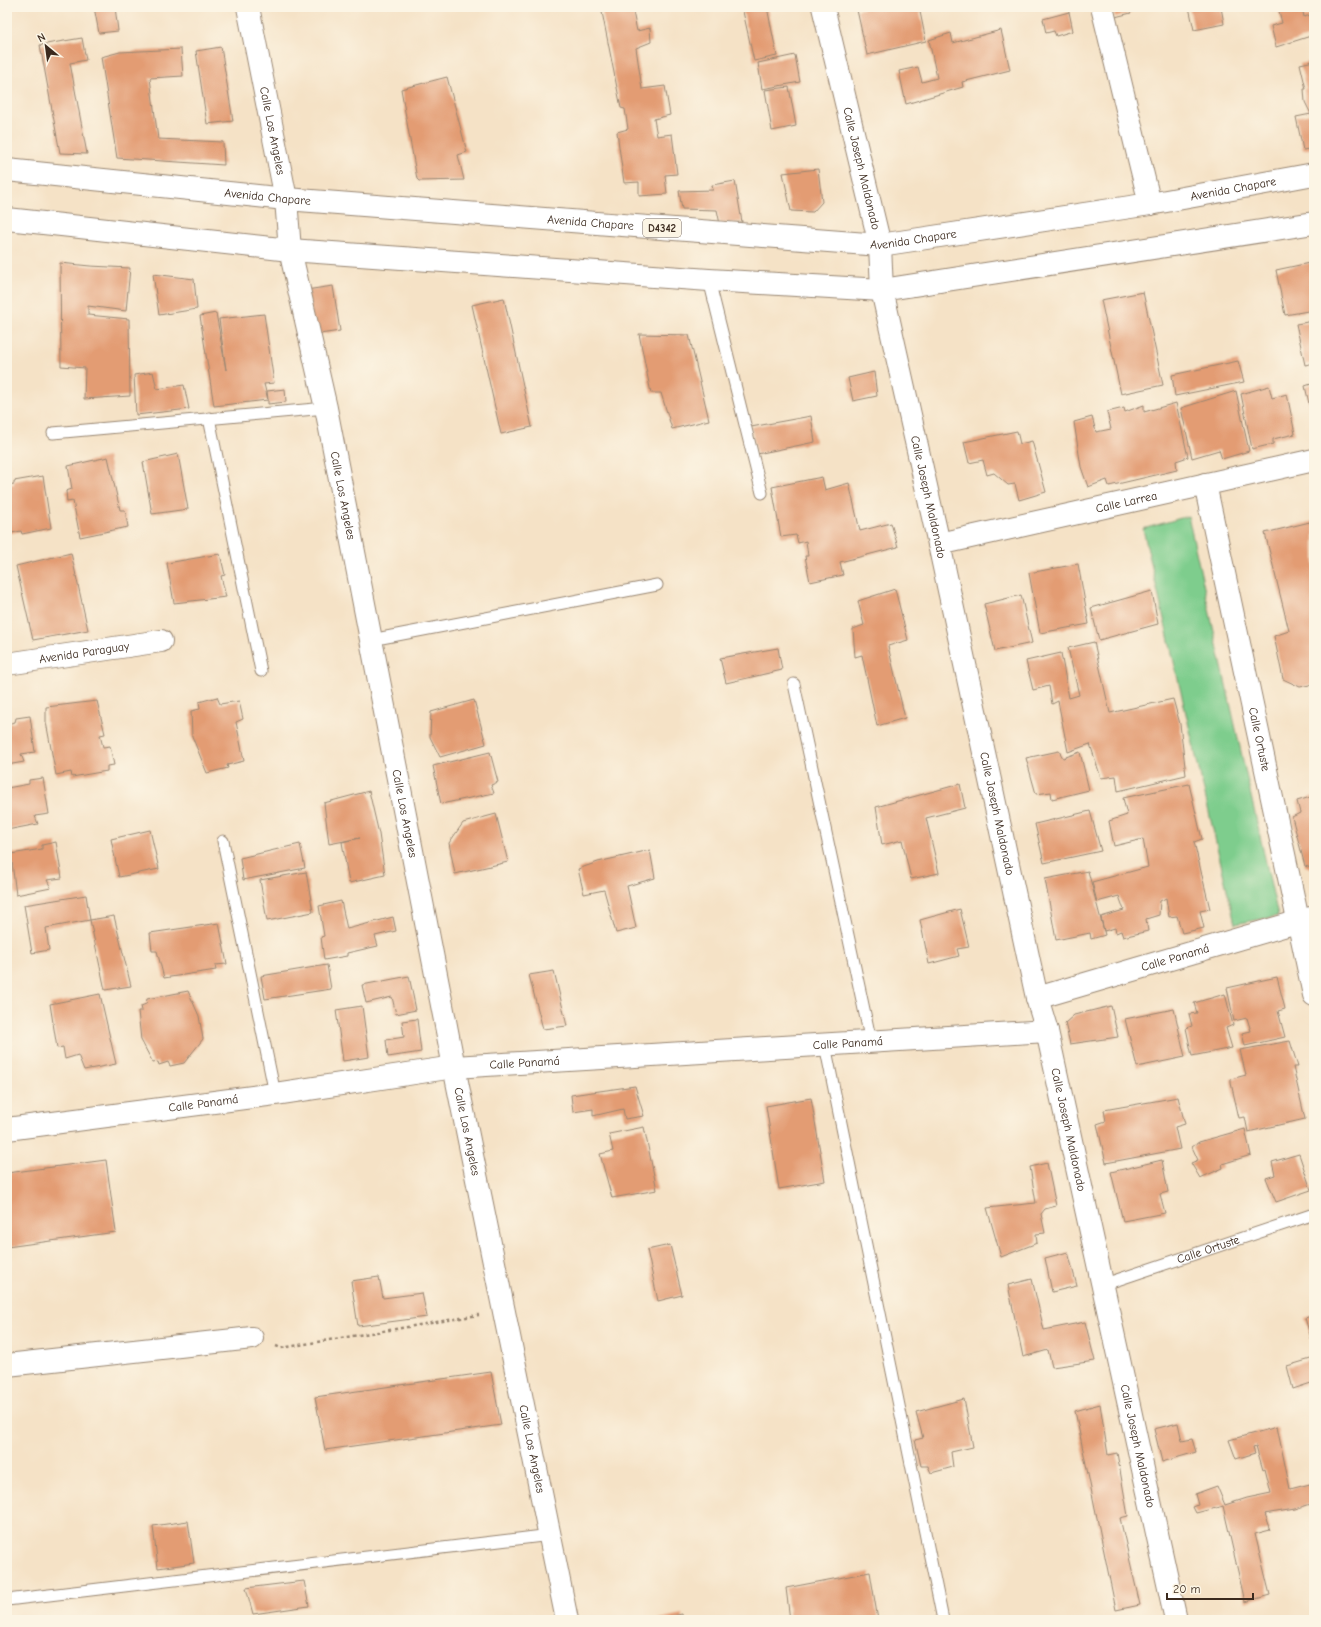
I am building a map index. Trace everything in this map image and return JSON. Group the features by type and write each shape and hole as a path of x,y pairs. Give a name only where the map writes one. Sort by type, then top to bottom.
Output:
{"street":[{"name":"Calle Los Angeles","path":"248,7 286,198 290,250 326,408 454,1067 568,1620"},
{"name":"Calle Joseph Maldonado","path":"823,7 880,245 882,290 939,544 1037,998 1047,1031 1176,1620"},
{"path":"1102,7 1150,204"},
{"name":"Avenida Chapare","path":"7,170 286,198 880,245 1150,204 1314,174"},
{"path":"7,219 290,250 709,280 882,290 1314,223"},
{"name":"Calle Larrea","path":"939,544 1314,460"},
{"name":"Calle Ortuste","path":"1205,484 1306,920 1314,995"},
{"name":"Avenida Paraguay","path":"7,664 161,641"},
{"name":"Calle Panamá","path":"1037,998 1306,920"},
{"name":"Calle Panamá","path":"7,1129 275,1094 454,1067 1047,1031"},
{"path":"7,1365 252,1338"}],"lane":[{"path":"709,280 762,493"},
{"path":"53,433 326,408"},
{"path":"209,418 262,671"},
{"path":"371,640 657,585"},
{"path":"794,684 871,1042"},
{"path":"223,841 275,1094"},
{"path":"825,1045 943,1620"},
{"name":"Calle Ortuste","path":"1102,1285 1314,1214"},
{"path":"7,1600 551,1535"}],"path":[{"path":"252,1338 281,1348 504,1311"}],"green space":[{"path":"1188,516 1278,916 1235,924 1143,529"}],"building":[{"path":"94,7 115,7 118,31 99,33"},
{"path":"601,7 632,7 637,31 650,28 651,42 636,48 642,89 665,86 670,115 654,119 657,136 672,134 677,174 665,175 667,194 639,196 639,182 624,183 617,132 628,129 625,109 621,108"},
{"path":"742,7 767,7 777,56 754,61"},
{"path":"870,7 919,7 926,41 867,55 857,10"},
{"path":"1113,7 1130,7 1131,13 1115,17"},
{"path":"1189,7 1221,7 1224,24 1194,30"},
{"path":"1278,7 1302,7 1304,17 1314,14 1314,35 1276,47 1271,26 1282,23"},
{"path":"1069,12 1073,31 1056,36 1054,31 1046,33 1043,19"},
{"path":"1001,30 1010,70 962,82 963,87 906,104 899,71 918,67 922,82 937,78 929,40 951,33 953,43"},
{"path":"82,38 86,60 70,63 87,154 60,153 40,45"},
{"path":"221,47 233,121 207,124 196,51"},
{"path":"181,49 183,76 150,78 158,139 223,142 224,165 117,158 101,57 120,52"},
{"path":"795,55 800,82 762,89 758,63"},
{"path":"1314,61 1314,148 1303,150 1296,117 1311,114 1305,102 1304,89 1306,89 1300,64"},
{"path":"447,77 467,152 458,155 464,180 419,181 417,179 401,89"},
{"path":"789,87 796,126 772,131 765,90"},
{"path":"818,169 822,202 813,212 791,211 783,173"},
{"path":"735,181 742,222 720,224 717,210 682,209 679,191 713,190 712,185"},
{"path":"1314,262 1314,310 1285,315 1276,270"},
{"path":"60,263 130,268 126,311 88,306 88,315 129,319 130,396 84,399 85,368 61,366"},
{"path":"153,274 194,279 197,309 159,315"},
{"path":"333,286 340,331 313,335 306,290"},
{"path":"1143,292 1163,385 1121,394 1101,300"},
{"path":"504,298 532,427 501,434 472,305"},
{"path":"216,313 226,370 219,319 264,314 274,383 264,384 268,400 214,406 200,316"},
{"path":"1314,321 1314,363 1305,365 1296,324"},
{"path":"639,334 689,335 709,420 672,429 661,393 651,393"},
{"path":"1238,361 1244,382 1175,396 1172,375"},
{"path":"153,372 157,389 184,385 189,409 136,415 134,375"},
{"path":"874,372 877,396 853,401 848,378"},
{"path":"1314,383 1314,421 1313,421 1305,386"},
{"path":"1269,386 1272,398 1287,394 1295,434 1273,439 1273,444 1252,449 1241,394"},
{"path":"285,389 286,402 268,404 267,391"},
{"path":"1236,391 1249,451 1222,459 1219,450 1192,458 1181,408"},
{"path":"1176,403 1188,457 1176,461 1177,470 1109,486 1107,480 1088,487 1081,467 1074,422 1092,417 1096,432 1111,429 1107,412 1124,408 1125,412 1144,405 1144,412"},
{"path":"811,416 815,442 757,454 751,427"},
{"path":"1017,431 1020,444 1032,441 1046,492 1019,500 1015,484 1008,485 994,473 987,475 983,460 969,463 964,442"},
{"path":"178,454 188,509 152,514 143,462"},
{"path":"108,457 120,510 125,510 128,527 80,537 73,501 67,502 66,491 72,489 68,466"},
{"path":"43,476 51,528 22,534 21,531 7,534 7,485 14,484 14,481"},
{"path":"822,477 825,490 849,483 860,531 891,523 898,547 840,562 843,575 810,582 805,556 808,556 806,541 798,543 796,535 781,537 772,487"},
{"path":"1314,521 1314,684 1300,687 1283,679 1274,636 1289,631 1265,533"},
{"path":"71,553 88,630 33,640 16,566"},
{"path":"220,554 225,575 221,576 226,597 174,603 167,563"},
{"path":"1078,564 1089,624 1040,633 1029,573"},
{"path":"895,589 908,640 888,646 905,718 877,726 862,655 855,657 853,629 864,625 858,601"},
{"path":"1152,591 1158,624 1099,640 1091,608"},
{"path":"1021,595 1032,643 995,651 984,604"},
{"path":"1094,642 1110,713 1173,699 1180,724 1186,775 1118,791 1116,776 1101,778 1090,744 1068,752 1058,701 1052,704 1049,686 1033,690 1026,661 1061,653 1069,698 1079,695 1068,648"},
{"path":"778,648 782,670 726,683 720,658"},
{"path":"217,697 220,704 239,701 243,719 236,722 244,761 227,765 228,768 207,773 192,736 191,711 200,709 199,702"},
{"path":"474,700 486,744 440,757 430,737 431,712"},
{"path":"97,701 105,734 100,735 103,747 110,746 114,765 107,766 107,771 72,777 71,772 56,775 46,722 46,707"},
{"path":"30,716 35,752 21,754 24,762 7,765 7,724 15,722 16,718"},
{"path":"1059,751 1063,758 1080,752 1089,790 1052,799 1051,792 1036,794 1026,758"},
{"path":"490,752 498,782 491,785 494,793 441,804 433,766"},
{"path":"43,778 49,814 35,816 38,824 7,830 7,788 29,784 29,780"},
{"path":"960,784 965,808 926,818 939,873 911,879 902,840 882,845 876,807"},
{"path":"1189,784 1202,839 1194,842 1210,909 1200,911 1204,928 1182,933 1177,916 1169,917 1166,898 1160,901 1159,915 1146,919 1148,931 1123,937 1121,931 1116,933 1115,928 1104,931 1101,917 1124,910 1119,896 1097,902 1092,882 1148,867 1143,839 1114,846 1109,821 1127,815 1123,798"},
{"path":"369,791 379,834 385,875 349,883 342,842 360,838 329,844 324,803"},
{"path":"1314,796 1314,869 1305,866 1292,817 1300,813 1297,801"},
{"path":"1090,811 1101,851 1044,863 1035,824"},
{"path":"496,814 508,862 455,874 449,843 463,823"},
{"path":"150,830 159,869 119,877 111,839"},
{"path":"56,842 62,878 47,880 51,888 16,895 11,854 42,849 42,845"},
{"path":"300,844 305,868 243,880 240,858"},
{"path":"650,850 655,878 627,886 636,928 616,933 604,890 584,894 578,869 598,862"},
{"path":"1088,871 1105,935 1091,939 1090,933 1056,940 1045,879"},
{"path":"306,872 313,912 267,921 260,880"},
{"path":"86,895 90,920 46,928 49,950 32,953 24,905"},
{"path":"341,901 347,929 393,917 396,931 375,936 378,946 347,953 347,956 324,960 321,937 324,936 319,906"},
{"path":"960,909 969,947 957,949 959,956 929,964 920,920"},
{"path":"114,916 131,986 105,990 90,920"},
{"path":"219,923 227,964 215,965 216,970 164,978 157,951 152,951 150,933"},
{"path":"327,965 331,989 265,999 261,976"},
{"path":"554,971 567,1026 543,1029 529,975"},
{"path":"409,976 416,1010 396,1014 392,997 366,1003 362,985"},
{"path":"1277,977 1285,1009 1278,1011 1285,1037 1245,1046 1242,1033 1251,1031 1247,1018 1234,1021 1227,988"},
{"path":"188,991 199,1016 203,1039 184,1063 170,1066 168,1062 159,1065 158,1062 153,1063 141,1040 138,1011 142,1011 141,1006 146,1004 147,999"},
{"path":"100,994 116,1064 84,1070 78,1055 65,1059 63,1047 57,1048 50,1004"},
{"path":"1225,994 1233,1025 1226,1028 1232,1048 1192,1056 1186,1028 1192,1026 1189,1014 1197,1013 1194,1003"},
{"path":"362,1006 369,1057 343,1061 336,1010"},
{"path":"1111,1006 1118,1037 1070,1044 1065,1023 1074,1015"},
{"path":"1174,1009 1185,1057 1137,1067 1125,1019"},
{"path":"417,1019 421,1052 388,1057 386,1040 404,1037 402,1021"},
{"path":"1290,1041 1298,1067 1293,1067 1305,1119 1248,1132 1245,1117 1239,1118 1231,1083 1231,1079 1246,1075 1240,1050"},
{"path":"635,1086 644,1116 625,1119 623,1109 593,1116 593,1109 573,1112 571,1095"},
{"path":"1178,1097 1185,1124 1175,1127 1180,1149 1106,1163 1097,1124 1106,1121 1104,1110"},
{"path":"811,1098 825,1181 779,1189 766,1106"},
{"path":"644,1127 657,1190 612,1198 600,1154 613,1151 609,1134"},
{"path":"1245,1129 1251,1155 1222,1164 1223,1168 1200,1178 1191,1163 1198,1160 1192,1147 1199,1142"},
{"path":"1299,1154 1311,1190 1276,1202 1266,1178 1275,1175 1272,1162"},
{"path":"106,1160 116,1232 7,1247 7,1173"},
{"path":"1162,1160 1168,1192 1160,1194 1165,1213 1123,1221 1111,1172"},
{"path":"1047,1163 1056,1206 1045,1209 1041,1214 1045,1233 1036,1234 1037,1243 1001,1257 987,1208 1036,1203 1030,1167"},
{"path":"670,1245 682,1295 658,1301 647,1250"},
{"path":"1068,1252 1077,1286 1052,1292 1045,1258"},
{"path":"379,1277 383,1298 422,1293 427,1317 358,1326 351,1281"},
{"path":"1032,1279 1044,1330 1085,1322 1095,1361 1052,1367 1048,1350 1023,1357 1008,1285"},
{"path":"1314,1315 1314,1348 1305,1318"},
{"path":"1314,1358 1314,1382 1293,1389 1287,1366"},
{"path":"491,1372 501,1425 325,1450 315,1397"},
{"path":"964,1399 973,1447 951,1452 953,1467 931,1473 928,1466 921,1466 915,1440 923,1438 916,1412"},
{"path":"1100,1404 1108,1455 1117,1453 1128,1516 1120,1518 1140,1605 1116,1610 1075,1411"},
{"path":"1178,1423 1182,1441 1192,1439 1196,1452 1162,1462 1154,1429"},
{"path":"1277,1427 1290,1489 1314,1483 1314,1503 1295,1509 1264,1514 1270,1530 1255,1534 1270,1595 1245,1602 1223,1506 1196,1513 1193,1507 1198,1505 1195,1494 1217,1486 1225,1505 1247,1498 1271,1493 1265,1469 1263,1470 1256,1446 1253,1447 1255,1453 1236,1459 1229,1440"},
{"path":"188,1521 194,1563 158,1568 153,1526"},
{"path":"870,1572 878,1620 790,1620 786,1588"},
{"path":"304,1581 309,1606 253,1614 246,1588"},
{"path":"682,1614 683,1620 659,1620 659,1619"}]}
